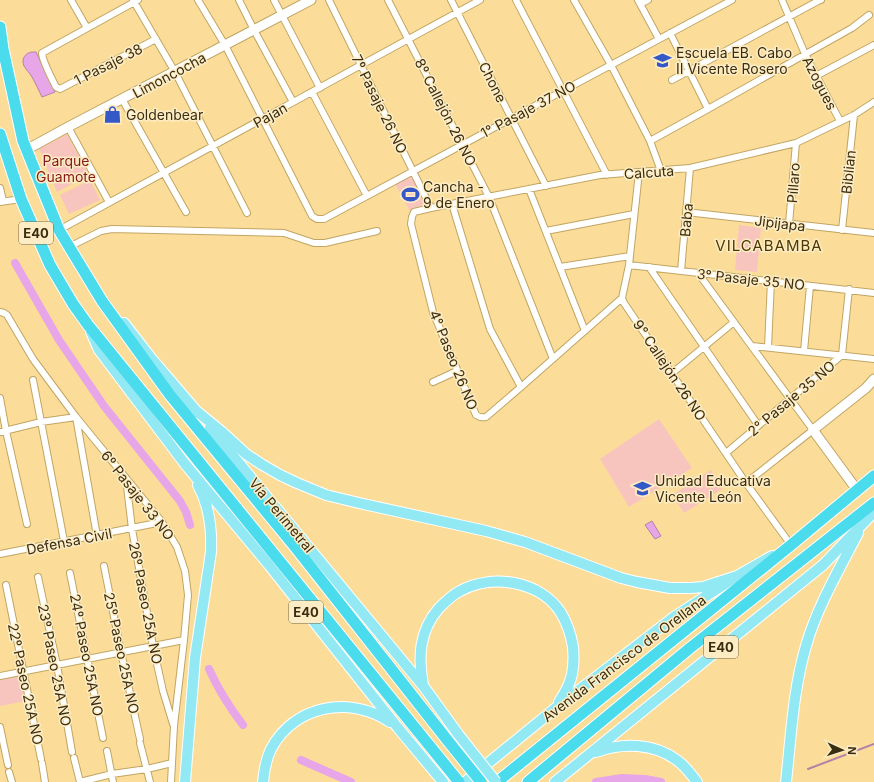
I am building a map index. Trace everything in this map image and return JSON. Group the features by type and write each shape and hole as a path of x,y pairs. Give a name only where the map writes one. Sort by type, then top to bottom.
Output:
{"highway":[{"name":"Vía Perimetral","path":"0,27 3,49 26,150 59,230 102,301 170,395 296,548 481,782"},
{"name":"E40","path":"0,134 21,199 50,265 73,304 88,325"},
{"path":"88,325 459,782"},
{"name":"Avenida Francisco de Orellana","path":"497,782 791,545 874,476"},
{"path":"528,782 690,648 874,503"}],"main road":[{"name":"Vía Perimetral","path":"102,301 116,312 151,358 424,687 458,734 497,782"},
{"name":"E40","path":"88,325 99,350 186,464 443,782"},
{"path":"194,409 246,454 261,464 280,475 326,495 486,531 524,542 621,578 637,582 670,588 691,588 709,585 737,576"},
{"path":"185,782 196,658 212,538 205,502 200,489 186,464"},
{"name":"E40","path":"555,782 823,565 874,512"},
{"path":"786,782 796,690 806,645 822,604 863,524"},
{"name":"Avenida Francisco de Orellana","path":"465,782 556,707 674,617 737,576 791,545"},
{"path":"424,687 421,672 420,652 424,633 435,613 450,598 467,587 485,583 507,582 536,591 553,603 560,612 569,629 573,651 572,674 569,685 556,707"},
{"path":"263,782 267,759 274,744 287,728 299,718 317,710 337,707 356,708 381,716 398,728"},
{"path":"588,755 602,750 618,747 637,746 653,748 678,760 697,782"}],"street":[{"path":"71,0 87,28 135,1 175,72 247,213"},
{"path":"198,0 225,45 262,119"},
{"path":"239,0 293,102"},
{"path":"274,0 320,88"},
{"name":"Limoncocha","path":"26,150 311,0"},
{"name":"7º Pasaje 26 NO","path":"329,0 431,208"},
{"name":"8º Callejón 26 NO","path":"388,0 490,197 554,359"},
{"name":"Chone","path":"451,0 546,186"},
{"name":"Pajan","path":"59,230 480,0"},
{"path":"516,0 607,175"},
{"path":"574,0 611,65 650,141 661,171"},
{"path":"648,0 639,2 659,39"},
{"name":"1° Pasaje 37 NO","path":"262,119 312,216 317,219 324,219 732,0"},
{"name":"Azogues","path":"782,0 805,54 840,121"},
{"path":"672,80 821,0"},
{"path":"650,141 852,28 869,15"},
{"name":"1 Pasaje 38","path":"87,28 42,53 56,87 60,89 156,39"},
{"path":"670,33 708,109"},
{"path":"816,76 874,45"},
{"path":"312,92 367,196"},
{"path":"122,99 186,212"},
{"name":"Calcuta","path":"414,212 600,175 690,168 796,142 854,115 874,102"},
{"name":"Biblian","path":"842,230 854,115"},
{"path":"68,127 109,202"},
{"name":"Píllaro","path":"790,224 796,142"},
{"name":"Baba","path":"681,271 690,168"},
{"path":"622,298 630,256 638,172"},
{"path":"0,188 2,201 21,199"},
{"path":"529,189 585,331"},
{"path":"452,204 490,329 521,387"},
{"name":"4° Paseo 26 NO","path":"414,212 411,224 433,312 476,415 479,417 486,417 622,298"},
{"name":"Jipijapa","path":"686,212 874,233"},
{"path":"546,231 634,214"},
{"path":"69,247 101,231 112,229 284,233 314,243 326,243 377,231"},
{"path":"560,267 630,256"},
{"name":"3° Pasaje 35 NO","path":"628,265 874,293"},
{"path":"649,267 758,425"},
{"path":"698,273 857,490"},
{"path":"768,347 771,281"},
{"path":"804,351 810,286"},
{"name":"2° Pasaje 35 NO","path":"726,453 842,355 849,289"},
{"name":"9° Callejón 26 NO","path":"622,298 671,374 746,483 791,545"},
{"name":"6º Pasaje 33 NO","path":"0,312 7,316 33,359 76,416 162,522 177,547 185,570 188,595 174,726 171,782"},
{"path":"671,374 734,322"},
{"path":"752,346 874,359"},
{"path":"433,382 457,371"},
{"path":"746,483 866,388 874,379"},
{"path":"33,380 64,541"},
{"path":"0,398 3,431 27,524"},
{"path":"3,431 76,416 97,536"},
{"name":"26º Paseo 25A NO","path":"126,478 132,529 153,646 163,691 174,726"},
{"name":"Defensa Civil","path":"0,554 162,522"},
{"name":"25º Paseo 25A NO","path":"104,566 120,652 150,782"},
{"name":"24º Paseo 25A NO","path":"70,572 103,738"},
{"name":"23º Paseo 25A NO","path":"38,577 57,665 73,755 80,782"},
{"name":"22º Paseo 25A NO","path":"6,585 45,782"},
{"path":"0,676 184,640"},
{"path":"0,728 8,765"},
{"path":"107,751 113,782"},
{"path":"80,782 112,774 172,763"},
{"path":"9,772 12,782"}],"green space":[{"name":"Parque Guamote","path":"67,134 89,175 57,192 39,149"},
{"name":"Cancha - 9 de Enero","path":"411,176 425,204 410,211 395,184"},
{"path":"90,180 100,200 69,214 60,195"},
{"path":"739,225 761,228 757,272 735,270"},
{"path":"659,419 692,468 629,507 600,459"},
{"path":"711,470 722,489 684,513 672,495"},
{"path":"20,674 26,701 0,706 0,677"}],"shaded area":[{"path":"32,52 36,52 55,92 42,97 23,63 24,57"},
{"path":"652,521 661,536 655,539 645,525"}],"waterway":[{"path":"15,263 59,340 104,406 180,501 186,512 190,525"},
{"path":"209,669 224,698 243,725"},
{"path":"808,769 874,744"},
{"path":"301,760 351,782"},
{"path":"596,782 622,778 645,779 661,782"}],"place":[{"name":"Escuela EB. Cabo II Vicente Rosero","path":"663,60"},
{"name":"Goldenbear","path":"113,114"},
{"name":"Cancha - 9 de Enero","path":"410,194"},
{"name":"Unidad Educativa Vicente León","path":"642,488"}],"district":[{"name":"VILCABAMBA","path":"769,245"}]}
